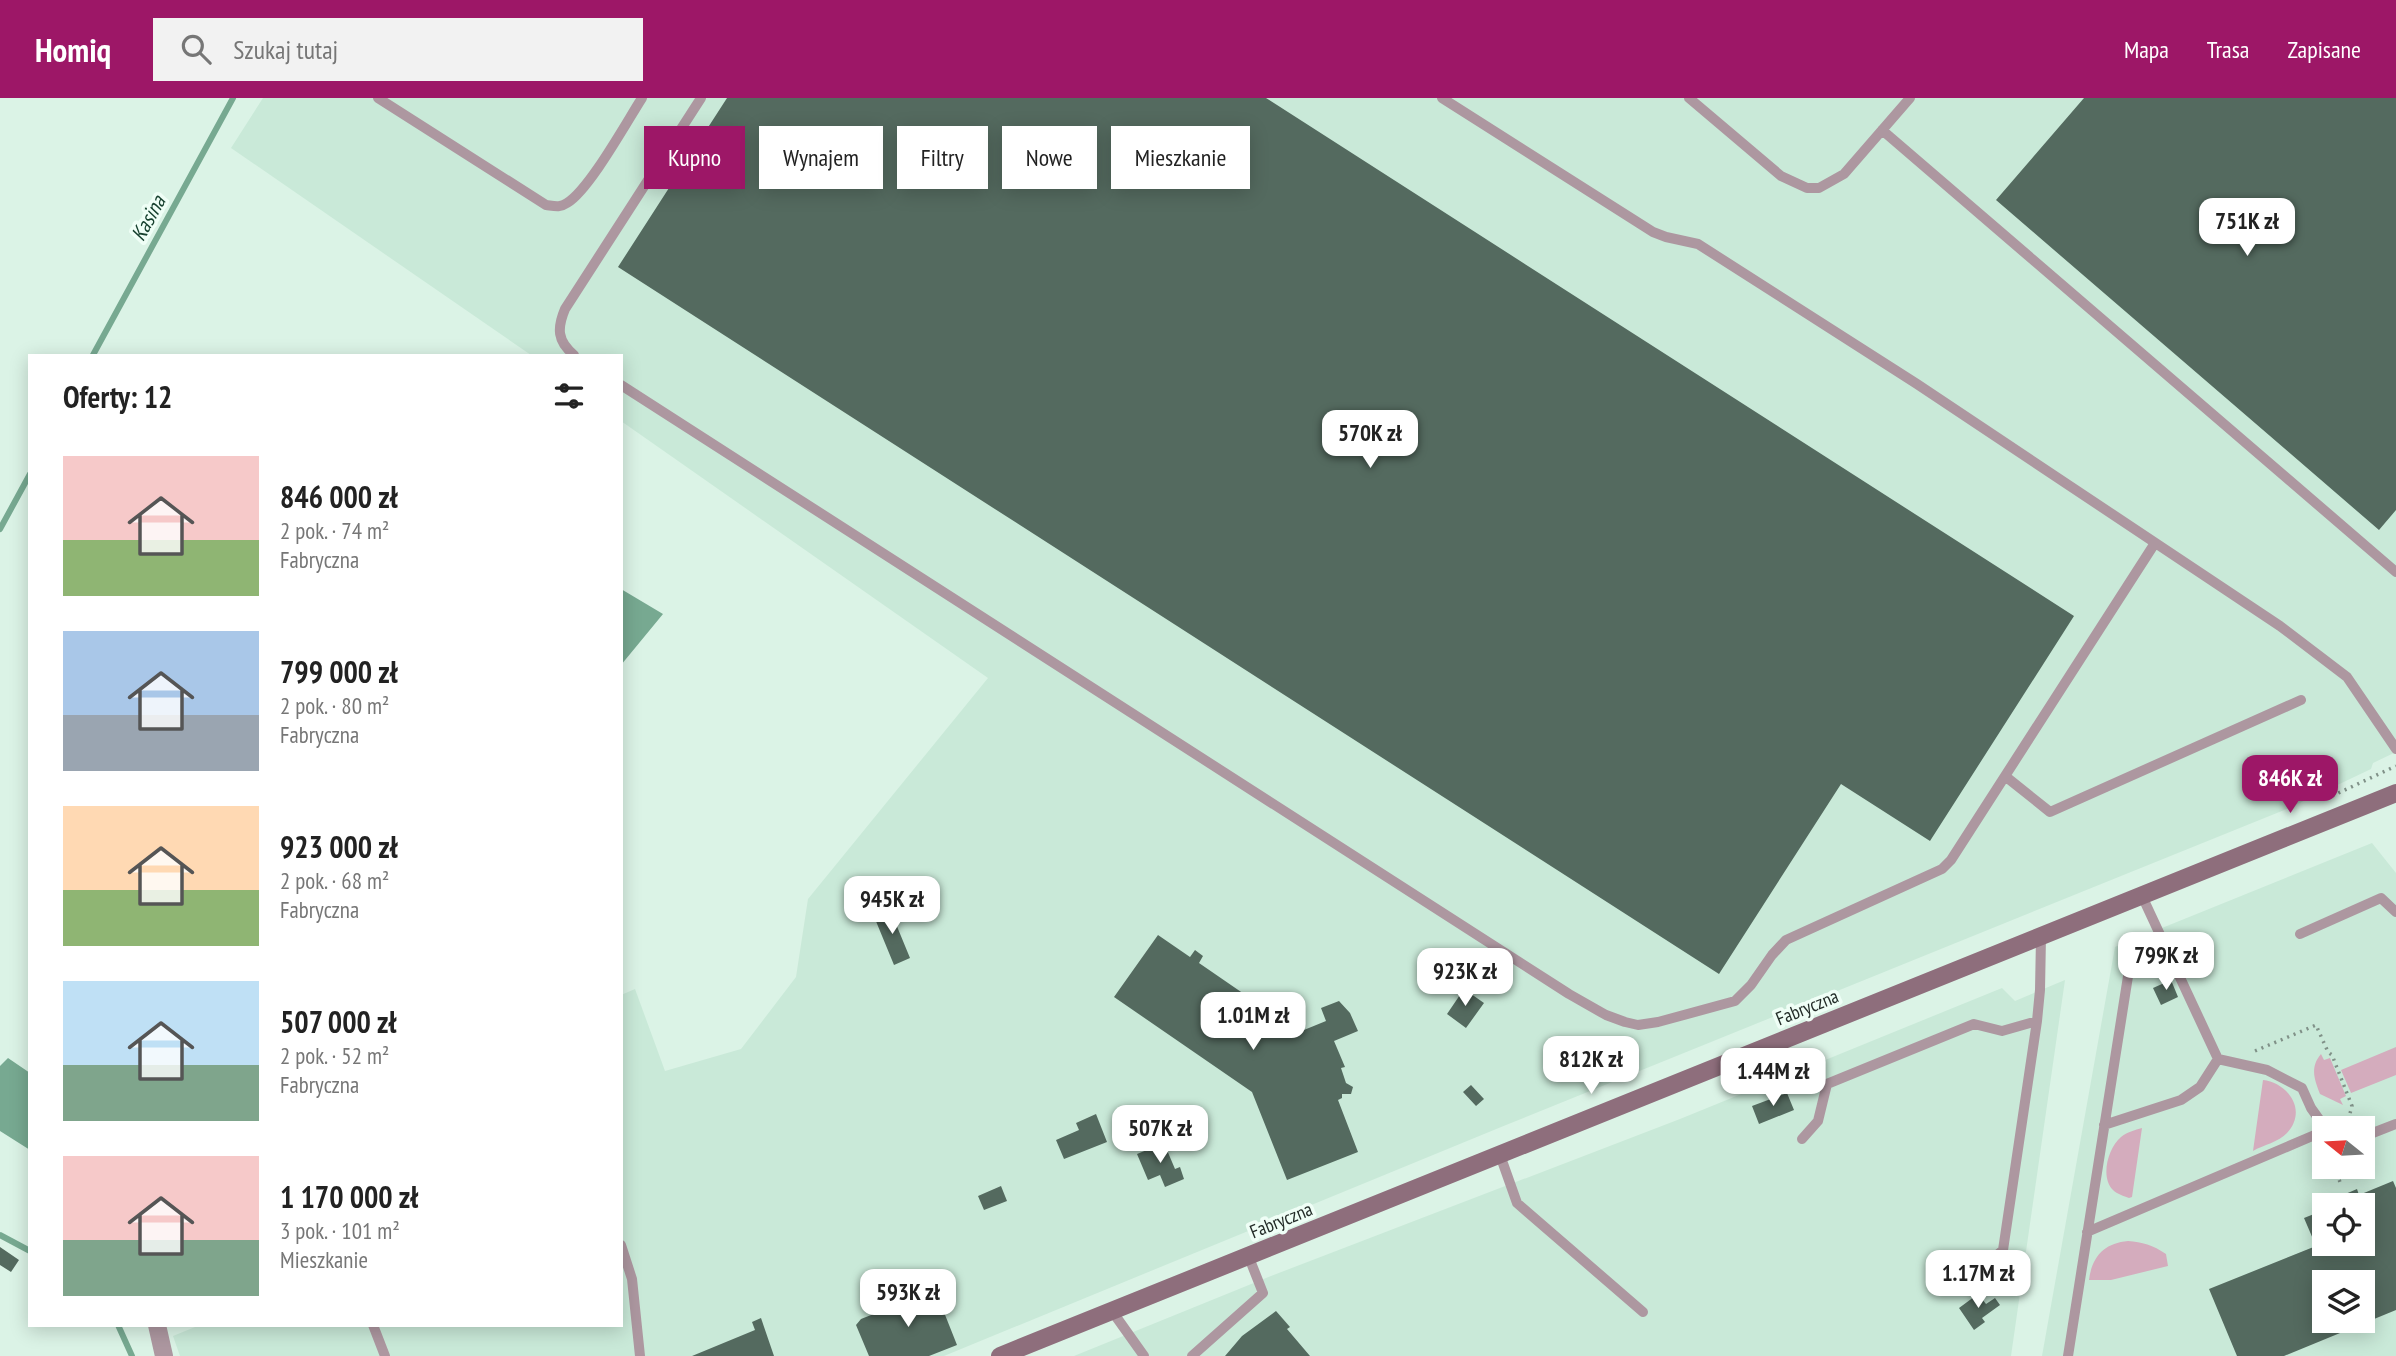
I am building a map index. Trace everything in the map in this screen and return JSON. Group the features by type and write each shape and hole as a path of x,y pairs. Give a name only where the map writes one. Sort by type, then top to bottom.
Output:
{"main road":[{"name":"Fabryczna","path":"1000,1356 2396,793"}],"street":[{"path":"157,1327 164,1356"}],"lane":[{"path":"378,98 546,205 557,207 566,205 582,190 642,98"},
{"path":"573,354 561,341 560,328 565,309 701,98"},
{"path":"1442,98 1653,232 1698,244 1917,384 2280,626 2347,677 2396,749"},
{"path":"1689,98 1781,176 1807,188 1819,188 1839,178 1910,98"},
{"path":"1882,130 2396,572"},
{"path":"623,386 1569,994 1606,1015 1638,1025 1658,1023 1735,1001 1786,940 1937,872 1951,860 2155,543"},
{"path":"2005,775 2050,812 2301,700"},
{"path":"2142,896 2218,1059"},
{"path":"2300,934 2381,898 2396,912"},
{"path":"1959,1287 2003,1250 2037,1021 2041,937"},
{"path":"2067,1356 2129,970 2169,951"},
{"path":"1802,1139 1818,1121 1827,1084 1974,1024 2002,1031 2037,1021"},
{"path":"2104,1125 2181,1100 2200,1087 2218,1059"},
{"path":"2218,1059 2267,1070 2302,1088 2317,1116"},
{"path":"2375,1132 2396,1124"},
{"path":"2087,1231 2312,1137"},
{"path":"1500,1155 1517,1203 1643,1312"},
{"path":"623,1251 632,1279 640,1356"},
{"path":"1192,1356 1264,1293 1248,1255"},
{"path":"1112,1311 1144,1356"},
{"path":"374,1327 385,1356"}],"path":[{"path":"2250,1052 2316,1025 2328,1052 2332,1055 2352,1106 2349,1116"}],"shaded area":[{"path":"263,98 2396,98 2396,752 2373,763 2371,769 2289,808 944,1356 180,1356 173,1336 195,1327 623,1327 623,994 635,989 665,1071 741,1049 796,977 808,899 988,678 623,422 623,354 530,354 231,148"},
{"path":"623,590 663,614 623,663"},
{"path":"2372,843 2396,873 2396,1356 2042,1356 2115,947"},
{"path":"2065,980 2011,1356 1074,1356 1271,1276 1680,1119 2002,988 2015,1001"},
{"path":"2396,1047 2396,1075 2351,1093 2341,1070"},
{"path":"2321,1054 2324,1060 2330,1058 2346,1096 2340,1099 2343,1105 2320,1094 2314,1073 2315,1064"},
{"path":"8,1058 28,1072 28,1149 0,1131 0,1066"},
{"path":"2263,1080 2280,1086 2287,1092 2292,1099 2296,1115 2284,1136 2253,1151"},
{"path":"2142,1128 2132,1197 2129,1198 2115,1191 2109,1184 2107,1163 2112,1148 2121,1137"},
{"path":"2128,1241 2147,1244 2166,1254 2168,1266 2111,1280 2089,1280 2093,1264 2101,1252"}],"building":[{"path":"727,98 1266,98 2074,616 1930,841 1841,784 1719,974 618,267 668,189 745,189 745,126 709,126"},
{"path":"2084,98 2396,98 2396,510 2379,530 1996,200"},
{"path":"889,907 910,958 894,965 873,914"},
{"path":"1158,935 1190,957 1195,950 1203,956 1199,963 1299,1032 1326,1021 1321,1008 1339,1001 1350,1013 1358,1031 1334,1041 1345,1067 1341,1068 1346,1083 1353,1087 1351,1094 1342,1094 1342,1098 1338,1100 1358,1152 1287,1180 1252,1092 1114,997"},
{"path":"2171,980 2178,997 2161,1005 2153,988"},
{"path":"1464,989 1484,1003 1466,1028 1447,1014"},
{"path":"1609,1036 1628,1047 1622,1057 1603,1047"},
{"path":"1471,1085 1484,1099 1476,1106 1463,1092"},
{"path":"1787,1093 1794,1110 1759,1124 1752,1106"},
{"path":"1096,1114 1107,1142 1064,1159 1056,1140 1079,1130 1076,1123"},
{"path":"1164,1143 1175,1169 1180,1167 1184,1179 1165,1187 1160,1175 1148,1180 1137,1154"},
{"path":"2393,1181 2396,1188 2396,1310 2375,1319 2375,1270 2312,1270 2312,1333 2340,1333 2284,1356 2237,1356 2209,1289 2312,1248 2312,1256 2375,1256 2375,1193 2364,1193"},
{"path":"1001,1186 1007,1201 984,1210 978,1196"},
{"path":"2312,1215 2312,1237 2304,1218"},
{"path":"0,1247 19,1260 11,1272 0,1265"},
{"path":"929,1292 936,1292 957,1345 929,1356 869,1356 856,1325 861,1319"},
{"path":"1978,1294 1986,1304 1995,1298 2000,1305 1982,1318 1985,1322 1974,1330 1959,1308"},
{"path":"1276,1311 1310,1356 1225,1356 1242,1336"},
{"path":"761,1318 774,1356 692,1356 755,1330 752,1322"}],"waterway":[{"name":"Kasina","path":"94,354 233,98"},
{"name":"Kasina","path":"0,529 28,478"},
{"name":"Kasina","path":"0,1235 28,1250"},
{"name":"Kasina","path":"119,1327 132,1356"}]}
